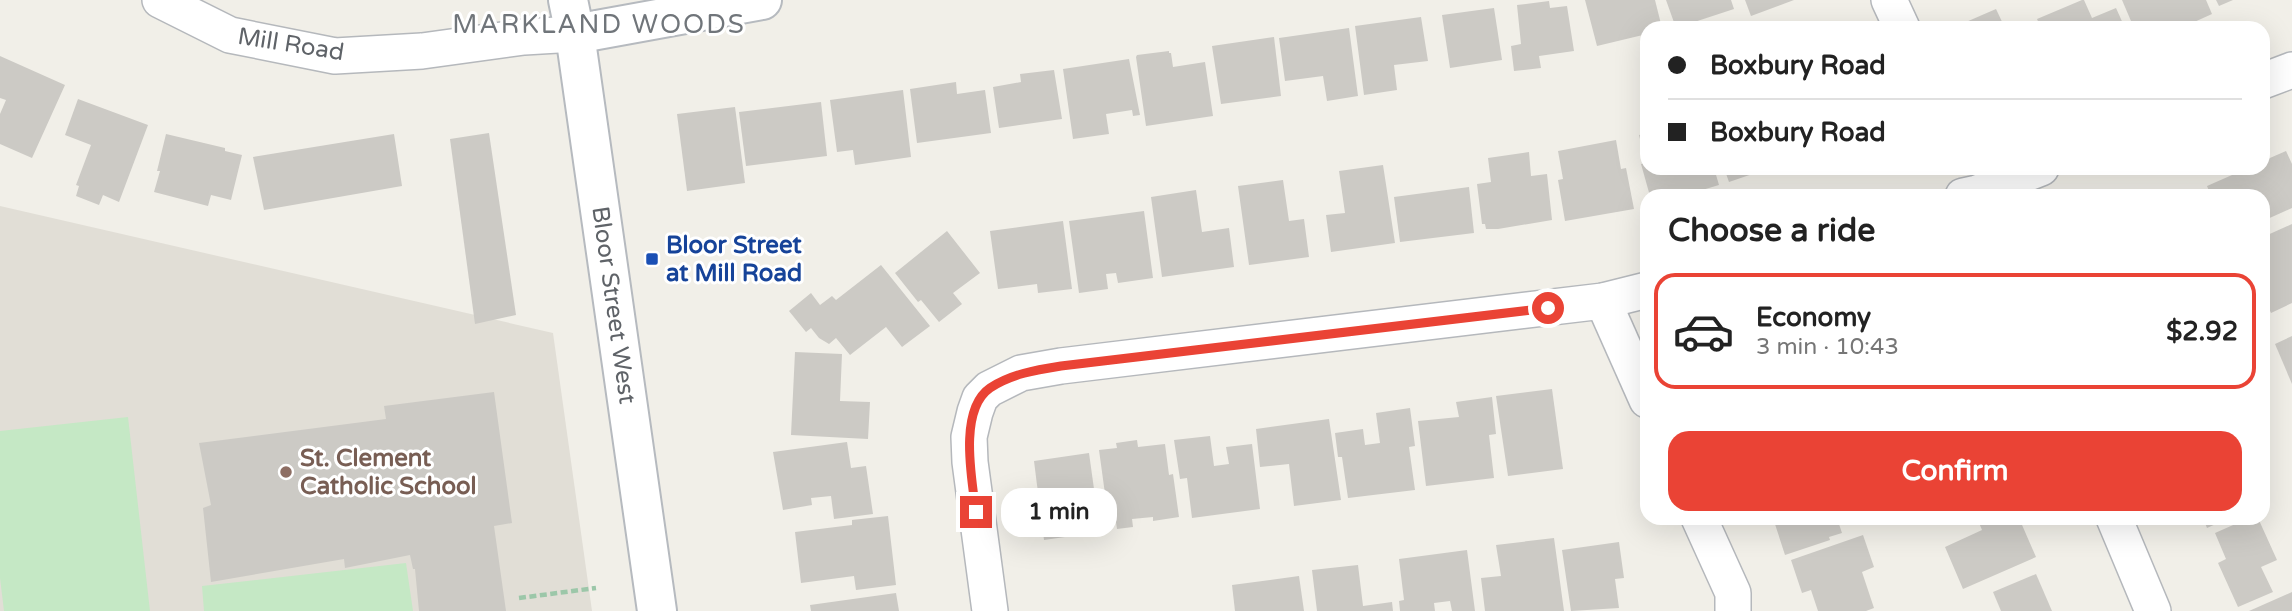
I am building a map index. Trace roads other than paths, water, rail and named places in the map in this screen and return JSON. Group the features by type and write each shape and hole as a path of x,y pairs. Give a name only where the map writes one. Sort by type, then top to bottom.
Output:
{"main road":[{"name":"Mill Road","path":"571,17 762,0"},
{"name":"Bloor Street West","path":"571,17 657,611"}],"street":[{"name":"Mill Road","path":"160,0 230,36 335,57 422,51 524,37 571,17"},
{"path":"1889,0 1899,21"},
{"path":"2270,78 2292,70"},
{"path":"1971,188 2016,175"},
{"path":"990,611 969,437 980,398 989,388 1021,373 1061,366 1603,302 1640,292"},
{"path":"1603,302 1640,384"},
{"path":"1702,525 1733,593 1733,611"},
{"path":"2117,525 2153,611"}],"place":[{"name":"Bloor Street at Mill Road","path":"652,259"},
{"name":"St. Clement Catholic School","path":"286,472"}],"district":[{"name":"MARKLAND WOODS","path":"599,24"}]}
